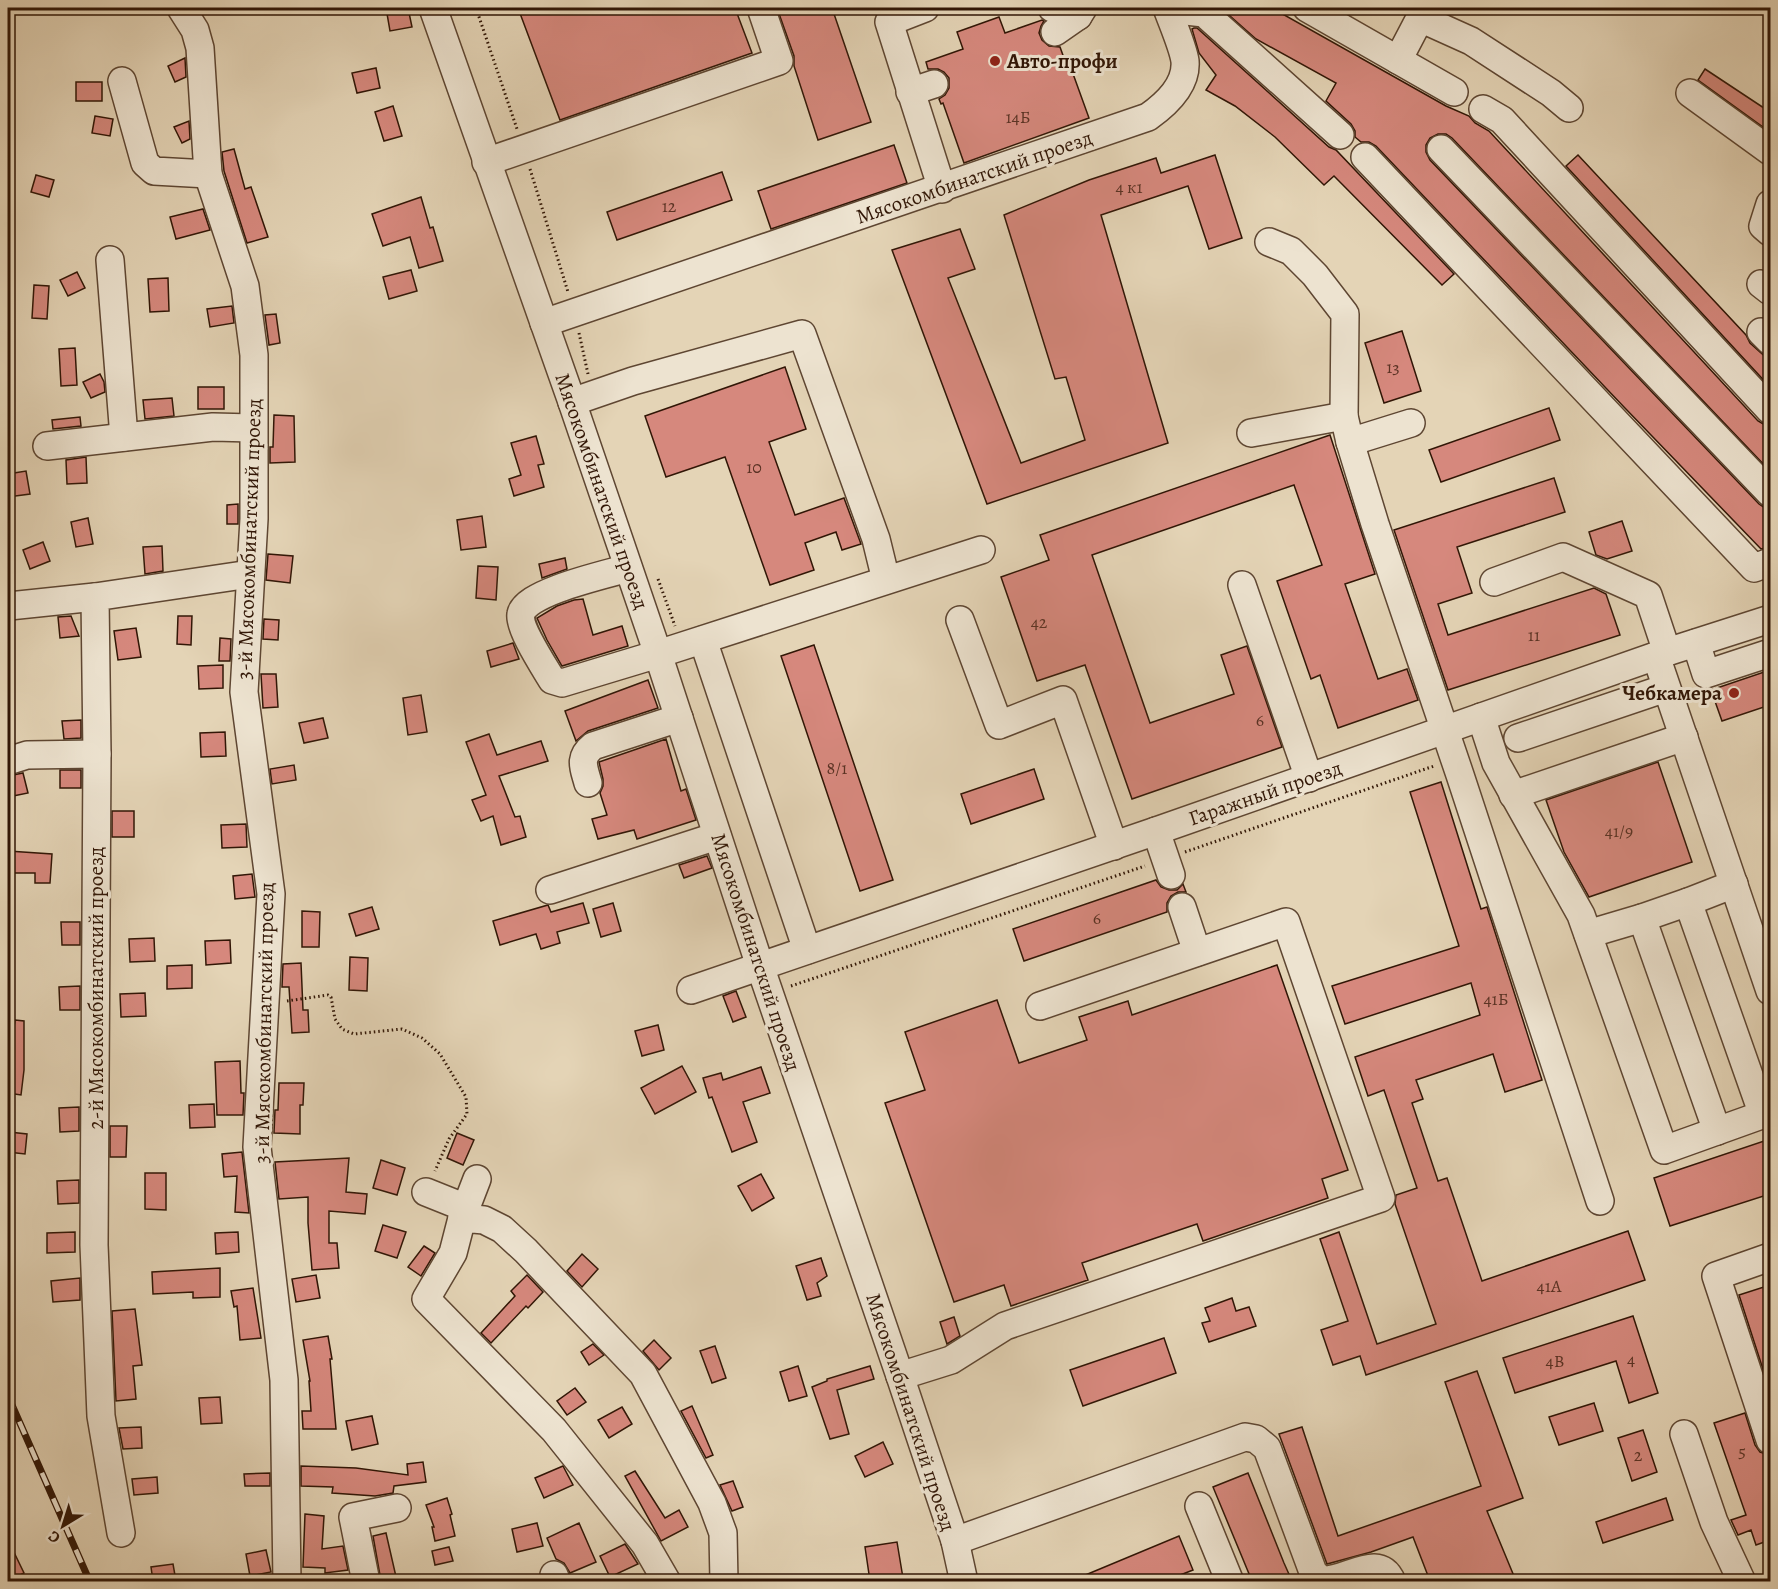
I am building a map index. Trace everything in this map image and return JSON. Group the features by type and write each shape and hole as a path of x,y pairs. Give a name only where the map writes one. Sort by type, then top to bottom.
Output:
{"street":[{"name":"3-й Мясокомбинатский проезд","path":"181,8 195,30 201,48 208,174 245,286 254,355 254,519 244,692 271,894 257,1147 284,1380 287,1581"},
{"name":"Мясокомбинатский проезд","path":"433,8 658,654 760,966 900,1376 954,1541 964,1581"},
{"path":"486,162 779,61 760,8"},
{"path":"925,8 887,15 922,88 942,189"},
{"path":"1168,8 1204,13 1340,135"},
{"name":"Мясокомбинатский проезд","path":"544,323 1148,117 1167,103 1180,82 1185,62 1168,8"},
{"path":"1307,8 1454,92"},
{"path":"1053,20 1081,12"},
{"path":"1398,60 1415,13 1471,41 1551,93 1569,108"},
{"path":"122,81 145,163 154,171 208,174"},
{"path":"1690,93 1770,151"},
{"path":"1483,109 1502,120 1770,410"},
{"path":"1441,149 1770,493"},
{"path":"1365,157 1755,568 1770,562"},
{"path":"1269,242 1290,251 1299,259 1315,275 1345,314 1347,429 1375,524 1455,759 1600,1201"},
{"path":"110,260 124,437"},
{"path":"572,402 633,381 802,334 876,539 886,580"},
{"path":"1251,433 1347,429 1411,423"},
{"path":"47,446 213,427 253,428"},
{"path":"628,568 567,585 533,599 521,611 520,617 531,645 552,680 562,683 658,654 981,550"},
{"path":"1494,582 1563,557 1648,595 1662,654 1666,688 1770,992"},
{"path":"9,606 95,597 250,574"},
{"path":"1242,585 1309,778"},
{"name":"2-й Мясокомбинатский проезд","path":"95,597 97,754 94,1245 101,1416 121,1533"},
{"path":"960,620 999,725 1063,700 1114,846"},
{"name":"Гаражный проезд","path":"691,990 1114,846 1662,654 1769,624"},
{"path":"703,640 807,950"},
{"path":"1696,643 1706,674 1770,653"},
{"path":"1518,738 1666,688"},
{"path":"1481,717 1496,763 1581,915 1664,1150 1767,1113 1688,902"},
{"path":"588,783 583,762 585,752 593,746 679,718"},
{"path":"1513,795 1684,737"},
{"path":"8,761 27,755 97,754"},
{"path":"1156,831 1168,867"},
{"path":"550,890 717,836"},
{"path":"1588,934 1688,902 1734,884"},
{"path":"1182,907 1197,952"},
{"path":"1641,918 1717,1131"},
{"path":"900,1376 951,1360 1005,1326 1381,1198 1286,922 1040,1006"},
{"path":"477,1179 464,1213 453,1253 426,1299 554,1430 645,1544 667,1581"},
{"path":"426,1192 464,1213 502,1228 643,1374 712,1503 723,1533 724,1581"},
{"path":"1770,1257 1716,1276 1770,1440"},
{"path":"1684,1434 1714,1522 1742,1581"},
{"path":"954,1541 1245,1437 1256,1439 1267,1448 1313,1572 1321,1580 1332,1581 1374,1566 1382,1568 1390,1575 1392,1581"},
{"path":"1199,1506 1228,1581"},
{"path":"366,1581 353,1517 397,1508"}],"path":[{"path":"791,986 1168,867 1455,759"},
{"path":"265,1005 328,994 331,997 335,1020 342,1029 354,1034 402,1029 422,1038 440,1054 466,1097 467,1114 449,1139 426,1192"}],"building":[{"path":"386,8 408,8 412,27 390,31"},
{"path":"518,8 735,8 752,53 560,120"},
{"path":"777,8 832,8 871,122 818,140 794,66 794,56"},
{"path":"1221,8 1272,8 1446,106 1469,116 1475,123 1489,131 1758,421 1770,425 1770,471 1452,138 1446,134 1438,134 1430,138 1426,145 1426,152 1430,160 1759,504 1770,508 1770,547 1761,549 1376,146 1369,142 1361,142 1355,137 1351,124 1326,101 1336,83 1256,39"},
{"path":"999,17 1005,33 1044,21 1039,33 1042,40 1049,46 1060,47 1069,72 1072,71 1089,118 964,163 943,103 941,104 939,99 949,88 949,78 938,69 928,69 926,62 963,49 957,32"},
{"path":"1197,28 1329,147 1336,150 1454,274 1442,285 1334,176 1324,185 1275,137 1235,106 1206,90 1216,75 1199,53 1192,29"},
{"path":"185,58 186,77 175,82 168,66"},
{"path":"376,68 380,88 357,93 352,73"},
{"path":"1705,69 1770,112 1770,132 1698,80"},
{"path":"76,82 102,82 102,101 76,101"},
{"path":"393,106 402,136 384,141 375,112"},
{"path":"95,116 113,119 110,136 92,133"},
{"path":"189,121 190,139 182,143 174,127"},
{"path":"894,145 907,183 771,229 758,191"},
{"path":"234,149 245,189 251,187 268,237 247,243 224,171 222,152"},
{"path":"1215,155 1242,238 1209,249 1188,186 1101,215 1168,443 987,504 892,250 960,229 975,269 948,278 1021,463 1085,440 1066,377 1055,379 1004,215 1089,180 1156,158 1161,173"},
{"path":"1578,155 1746,335 1750,343 1770,361 1770,387 1566,166"},
{"path":"722,172 732,200 617,240 607,212"},
{"path":"36,175 54,180 49,197 31,192"},
{"path":"421,197 443,261 419,268 410,237 383,246 372,214"},
{"path":"203,209 210,230 176,239 170,217"},
{"path":"411,270 417,291 389,299 383,277"},
{"path":"77,272 85,288 68,296 60,280"},
{"path":"168,278 169,311 150,312 148,279"},
{"path":"34,285 49,286 47,319 32,318"},
{"path":"232,306 234,323 210,327 207,309"},
{"path":"276,314 280,343 269,345 265,315"},
{"path":"1402,331 1421,391 1384,403 1365,343"},
{"path":"75,348 77,385 61,386 59,349"},
{"path":"785,367 806,429 769,442 795,515 844,498 861,544 842,550 836,532 805,543 814,570 770,585 725,457 666,477 645,416"},
{"path":"100,374 105,392 91,398 83,382"},
{"path":"198,387 224,387 224,409 198,409"},
{"path":"172,398 174,416 145,419 143,400"},
{"path":"1549,408 1560,440 1441,482 1429,450"},
{"path":"274,415 294,416 295,462 270,463"},
{"path":"80,417 81,426 53,429 52,420"},
{"path":"1330,435 1375,574 1345,584 1378,679 1407,669 1418,700 1338,728 1320,675 1311,679 1277,581 1322,565 1294,485 1092,555 1150,723 1234,694 1221,655 1247,646 1282,747 1132,799 1085,665 1037,681 1001,577 1049,560 1040,535"},
{"path":"536,436 544,464 538,465 544,487 514,496 509,479 521,475 511,443"},
{"path":"86,457 87,483 67,484 66,460"},
{"path":"26,471 30,494 8,497 8,474"},
{"path":"1554,478 1565,512 1457,547 1472,593 1438,604 1448,635 1594,588 1606,594 1620,635 1448,690 1394,530"},
{"path":"238,504 238,524 227,524 227,505"},
{"path":"482,516 486,547 461,550 457,520"},
{"path":"88,518 93,544 76,547 71,522"},
{"path":"1622,521 1632,551 1607,559 1596,555 1589,532"},
{"path":"43,542 50,561 30,569 23,550"},
{"path":"162,546 163,571 145,574 143,547"},
{"path":"268,554 293,556 290,583 266,580"},
{"path":"565,558 567,569 542,578 539,564"},
{"path":"478,566 498,567 496,600 476,598"},
{"path":"583,599 593,635 622,626 628,646 562,666 537,618 557,606"},
{"path":"71,616 79,636 60,638 58,617"},
{"path":"178,616 192,616 191,645 177,644"},
{"path":"264,619 279,620 278,640 263,639"},
{"path":"136,628 141,657 118,660 114,631"},
{"path":"220,638 231,639 230,661 219,661"},
{"path":"513,643 519,659 491,667 487,651"},
{"path":"814,645 893,880 860,891 781,656"},
{"path":"223,665 223,688 199,689 198,666"},
{"path":"1770,670 1770,705 1722,721 1711,690"},
{"path":"261,674 276,674 278,707 263,708"},
{"path":"648,680 658,708 588,731 576,741 565,711"},
{"path":"421,695 427,732 408,735 403,698"},
{"path":"323,718 328,738 304,743 299,723"},
{"path":"81,720 81,738 64,739 62,721"},
{"path":"225,732 226,756 201,757 200,733"},
{"path":"489,734 497,755 541,741 548,761 499,776 515,817 520,816 526,837 501,845 493,816 481,821 472,800 486,795 466,742"},
{"path":"666,739 681,791 686,789 696,820 637,839 634,830 598,839 592,819 607,815 600,793 603,779 599,762"},
{"path":"1658,762 1692,862 1589,897 1564,852 1546,800"},
{"path":"294,765 296,780 272,784 270,769"},
{"path":"1034,769 1044,799 971,824 961,794"},
{"path":"60,770 81,770 81,788 60,788"},
{"path":"23,773 28,793 8,797 8,776"},
{"path":"1441,782 1481,909 1487,907 1542,1080 1505,1092 1493,1054 1416,1080 1423,1099 1412,1103 1438,1181 1447,1178 1482,1281 1628,1231 1645,1280 1366,1375 1360,1356 1333,1365 1321,1330 1348,1321 1320,1239 1339,1232 1377,1344 1436,1324 1395,1204 1396,1195 1417,1188 1384,1090 1368,1096 1355,1057 1480,1015 1471,983 1345,1024 1332,986 1459,946 1410,792"},
{"path":"112,811 134,811 134,837 112,837"},
{"path":"246,824 247,847 222,848 221,825"},
{"path":"8,851 52,854 50,883 35,883 35,873 8,873"},
{"path":"707,856 712,868 684,878 679,865"},
{"path":"252,874 255,897 235,899 233,876"},
{"path":"1156,880 1161,887 1169,890 1177,890 1183,884 1186,892 1178,892 1171,896 1167,903 1167,912 1024,961 1013,929"},
{"path":"583,903 589,923 557,932 560,943 541,949 536,934 500,945 493,921 548,905 551,912"},
{"path":"613,903 621,931 601,937 593,909"},
{"path":"372,907 379,929 356,936 349,914"},
{"path":"302,911 320,912 319,947 302,947"},
{"path":"61,922 80,922 80,945 62,945"},
{"path":"154,938 155,961 130,962 129,939"},
{"path":"230,940 231,963 206,965 205,941"},
{"path":"350,957 368,958 367,991 349,990"},
{"path":"301,963 303,1010 308,1010 309,1032 292,1033 289,987 282,987 283,964"},
{"path":"192,965 192,988 167,989 167,966"},
{"path":"1277,965 1348,1170 1322,1179 1328,1198 1203,1241 1197,1224 1082,1263 1088,1280 1011,1306 1004,1285 954,1302 885,1103 925,1090 905,1032 997,1000 1019,1063 1087,1040 1079,1017 1128,1001 1132,1015"},
{"path":"80,986 80,1010 60,1010 59,987"},
{"path":"736,991 746,1017 733,1022 723,996"},
{"path":"145,993 146,1016 121,1017 120,994"},
{"path":"15,1020 24,1021 24,1070 21,1095 8,1093 10,1054 8,1054 8,1034 13,1034"},
{"path":"658,1025 664,1050 642,1056 635,1031"},
{"path":"240,1061 241,1093 244,1093 243,1115 217,1115 215,1062"},
{"path":"682,1066 696,1092 655,1114 641,1088"},
{"path":"761,1067 770,1093 743,1102 757,1142 732,1152 703,1078 721,1073 723,1080"},
{"path":"279,1083 304,1083 303,1105 300,1105 300,1134 274,1133"},
{"path":"214,1104 215,1127 190,1128 189,1105"},
{"path":"79,1107 79,1131 60,1132 59,1108"},
{"path":"110,1126 127,1126 126,1157 110,1157"},
{"path":"9,1132 27,1134 25,1154 8,1152"},
{"path":"457,1133 474,1140 463,1165 447,1158"},
{"path":"1770,1139 1770,1194 1670,1226 1654,1178"},
{"path":"242,1152 249,1213 235,1212 237,1176 224,1177 222,1154"},
{"path":"349,1158 346,1192 367,1194 365,1214 329,1211 329,1243 337,1243 339,1268 312,1270 308,1197 279,1199 275,1162"},
{"path":"381,1160 405,1168 397,1195 373,1188"},
{"path":"145,1173 166,1173 166,1210 145,1209"},
{"path":"761,1174 774,1198 752,1211 738,1186"},
{"path":"79,1180 79,1203 58,1204 57,1181"},
{"path":"383,1225 406,1232 397,1258 375,1251"},
{"path":"75,1232 75,1252 47,1253 47,1233"},
{"path":"238,1232 239,1252 216,1254 215,1233"},
{"path":"424,1246 435,1253 421,1276 408,1267"},
{"path":"582,1254 598,1269 582,1287 567,1271"},
{"path":"821,1258 827,1276 817,1283 821,1296 807,1300 796,1266"},
{"path":"220,1268 220,1297 193,1298 193,1292 153,1294 152,1272"},
{"path":"316,1275 320,1298 296,1302 292,1279"},
{"path":"527,1275 543,1292 528,1308 526,1306 491,1343 481,1333 515,1296 511,1291"},
{"path":"80,1278 80,1300 53,1302 51,1281"},
{"path":"1770,1285 1770,1391 1739,1295"},
{"path":"253,1288 261,1338 240,1340 237,1306 234,1307 231,1291"},
{"path":"1232,1298 1236,1311 1249,1307 1256,1326 1209,1342 1202,1323 1210,1321 1205,1308"},
{"path":"135,1309 142,1365 133,1366 136,1399 116,1401 112,1311"},
{"path":"1633,1316 1658,1393 1629,1403 1616,1361 1515,1393 1503,1358"},
{"path":"954,1317 960,1336 947,1344 940,1322"},
{"path":"328,1336 332,1359 330,1359 336,1429 303,1429 302,1411 311,1411 310,1381 303,1340"},
{"path":"1164,1338 1176,1373 1083,1406 1070,1370"},
{"path":"654,1340 671,1358 659,1370 643,1351"},
{"path":"593,1344 604,1355 589,1365 581,1352"},
{"path":"715,1346 726,1378 712,1383 700,1351"},
{"path":"798,1366 807,1396 789,1401 780,1372"},
{"path":"870,1366 874,1379 837,1390 849,1434 830,1439 812,1387 827,1379"},
{"path":"1477,1371 1523,1498 1487,1511 1516,1581 1430,1581 1413,1537 1327,1564 1279,1434 1302,1427 1338,1536 1481,1486 1445,1382"},
{"path":"575,1388 586,1402 567,1415 557,1401"},
{"path":"220,1397 222,1423 201,1424 199,1398"},
{"path":"1594,1403 1603,1431 1559,1445 1549,1417"},
{"path":"692,1406 713,1455 706,1458 681,1411"},
{"path":"622,1407 632,1424 609,1438 598,1420"},
{"path":"1745,1413 1755,1445 1760,1452 1770,1455 1770,1464 1766,1464 1770,1479 1770,1540 1756,1545 1751,1530 1738,1535 1731,1520 1746,1515 1714,1423"},
{"path":"372,1416 378,1444 352,1450 346,1421"},
{"path":"141,1427 142,1448 123,1449 119,1428"},
{"path":"1643,1430 1657,1472 1632,1481 1618,1438"},
{"path":"883,1442 893,1464 865,1477 855,1456"},
{"path":"423,1462 426,1482 394,1486 393,1493 375,1496 332,1493 333,1487 301,1486 301,1466 356,1468 408,1475 407,1464"},
{"path":"563,1466 573,1485 544,1498 535,1478"},
{"path":"635,1471 665,1518 679,1510 688,1527 661,1541 625,1476"},
{"path":"270,1473 270,1486 245,1486 244,1474"},
{"path":"1248,1473 1292,1581 1252,1581 1213,1487"},
{"path":"157,1477 158,1493 134,1495 132,1479"},
{"path":"733,1481 743,1507 732,1511 720,1485"},
{"path":"447,1498 455,1536 435,1541 432,1527 434,1527 426,1505"},
{"path":"1666,1498 1673,1520 1603,1543 1596,1522"},
{"path":"305,1514 324,1516 322,1549 343,1546 348,1570 325,1573 325,1568 303,1567"},
{"path":"537,1523 543,1546 517,1552 512,1529"},
{"path":"579,1523 596,1562 570,1573 564,1563 556,1559 547,1538"},
{"path":"386,1533 397,1581 381,1581 373,1536"},
{"path":"1179,1536 1193,1570 1165,1581 1071,1581"},
{"path":"8,1540 24,1573 8,1581"},
{"path":"897,1542 903,1578 870,1581 865,1547"},
{"path":"625,1544 638,1564 610,1577 600,1556"},
{"path":"449,1547 453,1561 435,1565 432,1551"},
{"path":"266,1550 271,1572 250,1576 246,1554"},
{"path":"173,1564 176,1581 153,1581 151,1567"}],"railway":[{"path":"8,1396 90,1582"}],"place":[{"name":"Авто-профи","path":"995,61"},
{"name":"Чебкамера","path":"1734,693"}]}
